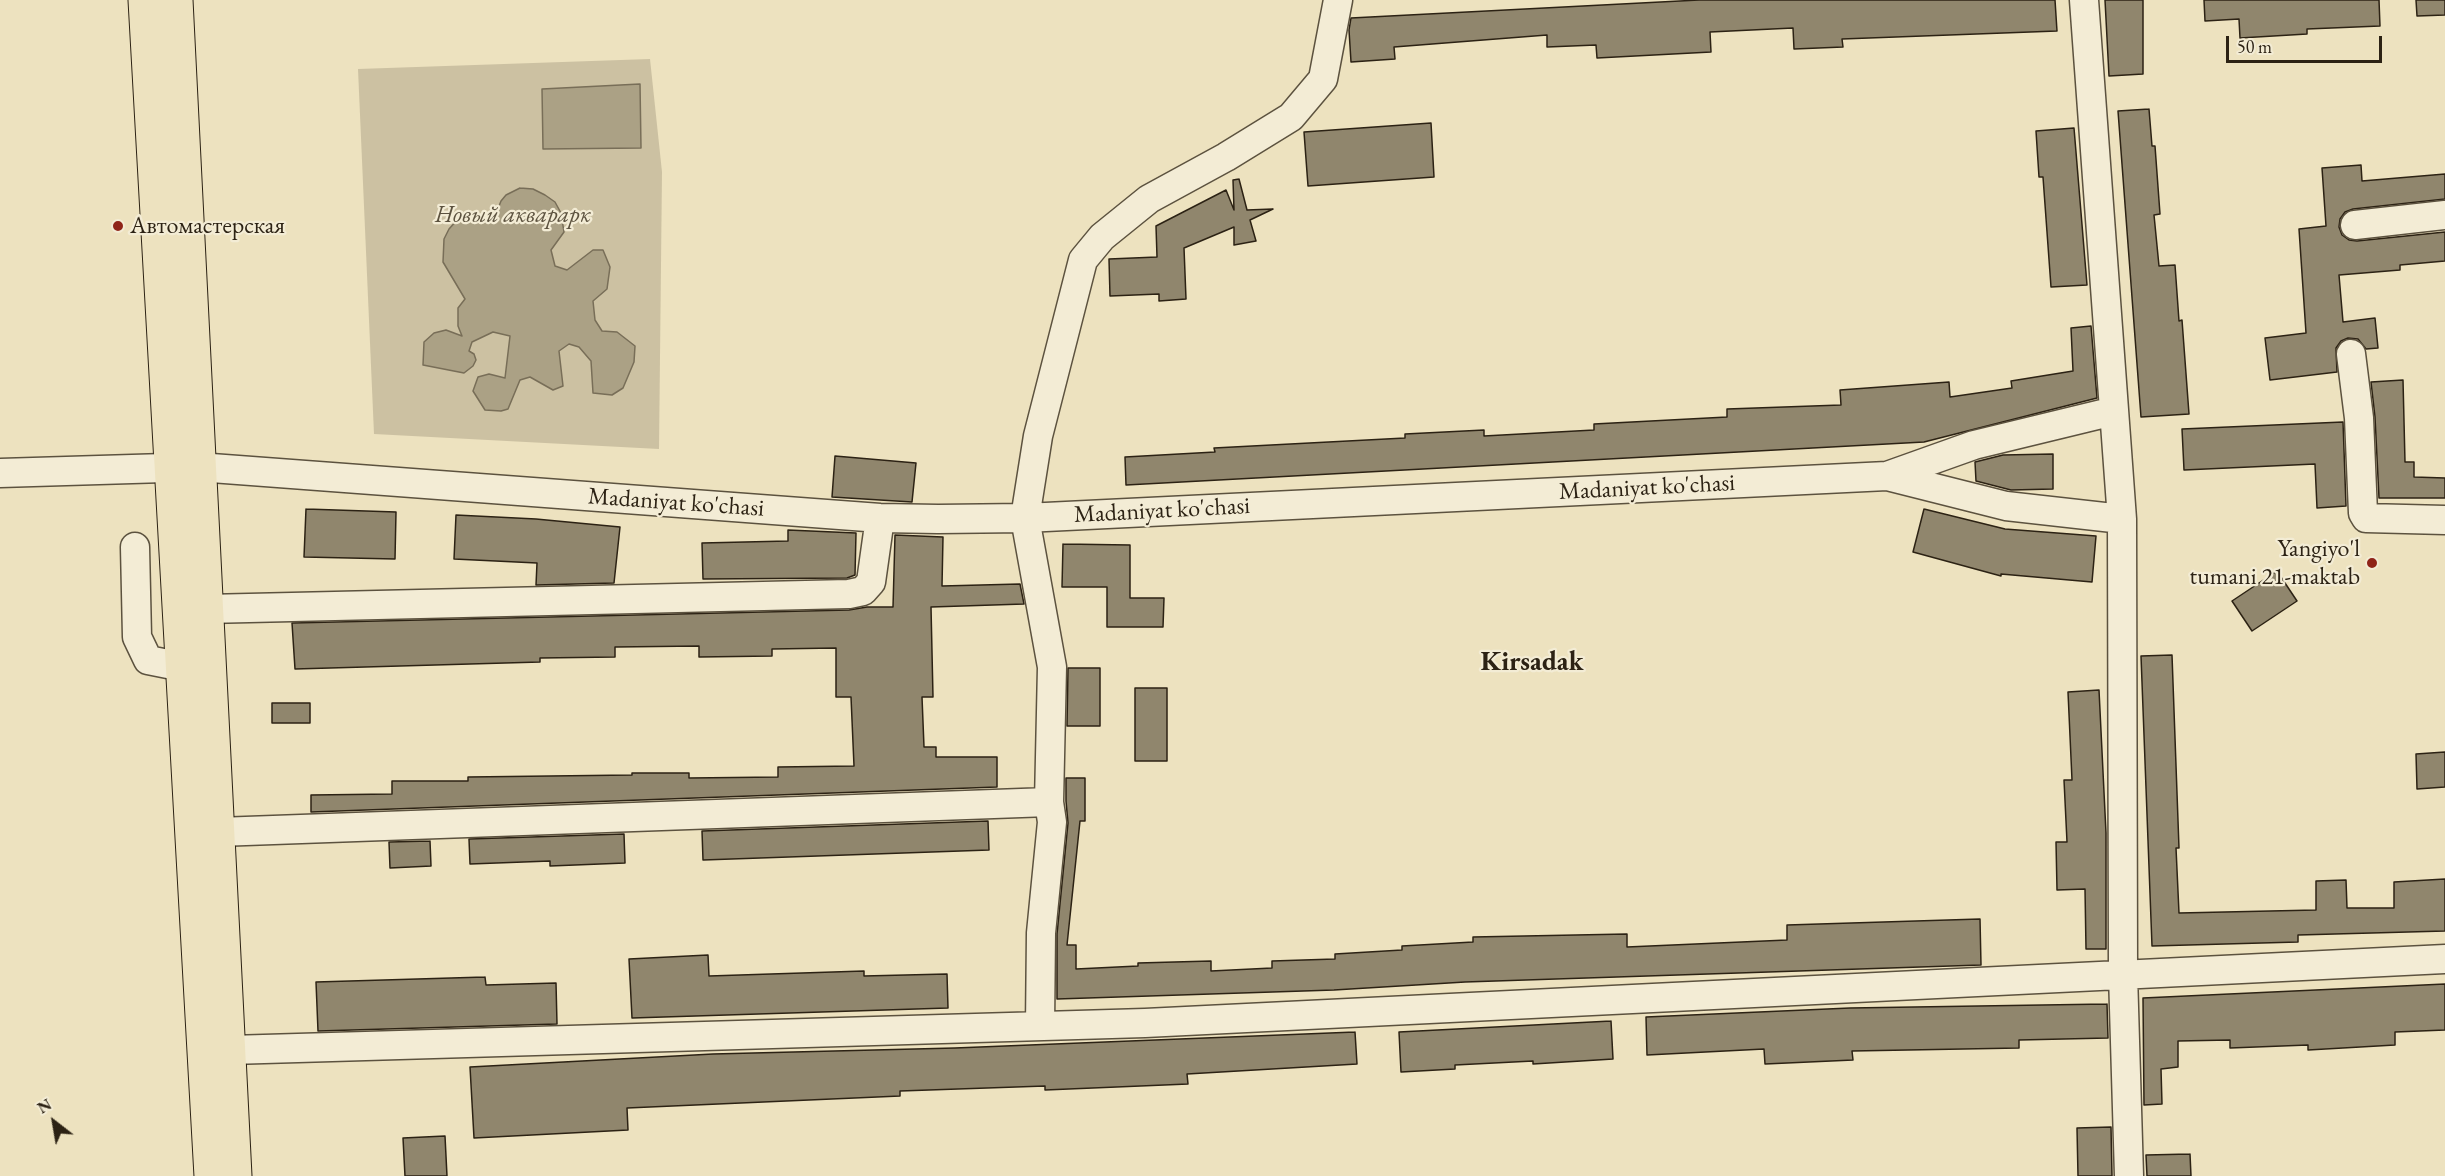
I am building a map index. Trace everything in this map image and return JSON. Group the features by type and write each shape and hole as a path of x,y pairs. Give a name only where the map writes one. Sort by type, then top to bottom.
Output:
{"main road":[{"path":"145,0 184,467 206,609 235,1176"},
{"path":"176,0 184,467 183,667 211,1176"}],"street":[{"path":"1040,1026 1041,933 1052,822 1050,802 1052,667 1025,518 1038,436 1083,260 1102,237 1149,200 1291,117 1323,79 1338,0"},
{"path":"2084,0 2122,519 2123,974 2129,1176"},
{"path":"2355,225 2445,215"},
{"path":"2351,354 2359,418 2363,513 2366,518 2445,520"},
{"path":"1887,476 1974,445 2114,411"},
{"name":"Madaniyat ko'chasi","path":"0,472 184,467 880,518 1025,518 1887,476 2006,506 2122,519"},
{"path":"206,609 849,594 863,591 871,582 880,518"},
{"path":"135,547 137,636 148,660 183,667"},
{"path":"218,832 1050,802"},
{"path":"230,1050 1145,1023 2445,959"}],"green space":[{"name":"Новый акварарк","path":"650,59 662,172 659,449 374,434 358,69"}],"shaded area":[{"path":"640,84 641,148 543,149 542,89"},
{"path":"520,188 533,189 545,195 555,202 561,213 564,232 551,250 555,266 567,270 593,250 603,250 610,267 607,289 593,301 595,320 602,331 617,332 635,346 634,362 623,388 612,395 593,393 591,361 579,347 569,344 559,351 563,386 553,390 530,377 520,380 508,409 501,411 485,410 473,391 478,377 489,374 505,378 510,336 493,332 472,342 469,351 474,354 476,360 473,366 464,373 423,365 424,342 434,333 446,330 462,336 458,326 458,308 465,299 443,262 444,239 449,229 458,219 468,214 484,220 495,216 506,195"}],"building":[{"path":"1699,0 2055,0 2057,31 1842,39 1843,47 1794,49 1793,28 1710,32 1711,52 1597,58 1596,45 1547,47 1547,35 1394,47 1395,59 1351,62 1349,30 1351,18"},
{"path":"2105,0 2143,0 2143,74 2109,76"},
{"path":"2204,0 2379,0 2380,26 2307,29 2307,34 2240,38 2239,19 2205,21"},
{"path":"2416,0 2445,0 2445,15 2417,16"},
{"path":"2149,109 2152,146 2155,146 2160,214 2154,215 2159,266 2175,265 2179,321 2182,320 2189,414 2141,417 2118,111"},
{"path":"1431,123 1434,177 1308,186 1304,132"},
{"path":"2074,128 2087,285 2051,287 2043,177 2039,177 2036,131"},
{"path":"2361,165 2362,181 2445,174 2445,199 2353,209 2345,212 2340,219 2339,227 2342,235 2349,240 2357,241 2445,232 2445,261 2400,265 2400,270 2339,275 2343,322 2375,318 2378,348 2366,349 2358,339 2348,338 2341,341 2336,348 2337,372 2270,380 2265,338 2306,333 2299,229 2326,226 2322,168"},
{"path":"1239,179 1247,210 1273,209 1250,220 1256,241 1234,245 1234,227 1184,248 1186,299 1159,301 1159,294 1110,296 1109,259 1157,257 1156,226 1226,190 1234,210 1233,180"},
{"path":"2091,326 2097,398 1924,442 1126,485 1125,457 1215,452 1214,448 1405,438 1405,434 1484,430 1484,436 1594,430 1594,424 1727,417 1727,409 1841,405 1840,390 1949,382 1950,397 2012,388 2011,381 2073,371 2071,328"},
{"path":"2403,380 2405,462 2414,462 2414,477 2445,478 2445,498 2379,498 2371,382"},
{"path":"2343,422 2346,506 2317,508 2315,464 2184,470 2182,429"},
{"path":"2053,454 2053,489 2011,490 1976,481 1975,462 2003,455"},
{"path":"835,456 916,463 912,502 832,497"},
{"path":"306,509 396,512 395,559 304,557"},
{"path":"1924,509 2005,529 2096,536 2092,582 2001,574 2001,576 1913,552"},
{"path":"456,515 536,519 620,527 614,583 536,585 537,563 454,559"},
{"path":"788,530 856,533 855,575 847,578 703,579 702,543 788,541"},
{"path":"895,535 943,537 942,586 1020,584 1024,604 931,607 933,697 922,697 924,747 936,747 936,757 997,757 997,787 311,812 311,795 392,794 392,781 468,781 468,777 632,775 632,773 689,773 689,778 778,777 778,767 854,766 851,697 836,697 836,648 772,649 772,656 699,657 699,646 615,647 615,657 540,658 540,662 295,669 292,623 849,610 893,607"},
{"path":"1063,544 1130,545 1130,598 1164,598 1163,627 1107,627 1107,587 1062,587"},
{"path":"2277,571 2297,601 2252,631 2232,601"},
{"path":"2172,655 2179,913 2316,910 2316,881 2346,880 2347,908 2394,908 2394,882 2445,879 2445,931 2298,935 2298,942 2152,946 2141,656"},
{"path":"1068,668 1100,668 1100,726 1067,726"},
{"path":"1135,688 1167,688 1167,761 1135,761"},
{"path":"2099,690 2106,833 2106,949 2086,949 2085,889 2057,890 2056,842 2067,842 2064,780 2072,780 2068,692"},
{"path":"272,703 310,703 310,723 272,723"},
{"path":"2445,752 2445,787 2417,789 2416,754"},
{"path":"1066,778 1085,778 1085,821 1080,821 1067,945 1076,945 1076,969 1138,966 1138,963 1211,961 1211,971 1272,968 1272,961 1335,959 1335,954 1402,950 1402,946 1473,942 1473,937 1627,934 1627,947 1787,940 1787,925 1980,919 1981,965 1465,982 1334,990 1057,999 1057,934 1068,823"},
{"path":"988,821 989,850 703,860 702,831"},
{"path":"624,834 625,863 550,866 550,861 470,864 469,839"},
{"path":"430,841 431,866 390,868 389,842"},
{"path":"708,955 709,976 864,971 864,976 947,974 948,1008 632,1018 629,959"},
{"path":"485,977 486,985 556,983 557,1024 318,1031 316,982"},
{"path":"2445,984 2445,1030 2395,1032 2395,1045 2308,1050 2308,1045 2230,1048 2230,1040 2178,1041 2178,1067 2161,1069 2162,1104 2144,1105 2143,998"},
{"path":"2107,1004 2108,1038 2019,1040 2019,1048 1852,1051 1853,1060 1765,1064 1764,1049 1647,1055 1646,1017 1850,1008"},
{"path":"1611,1021 1613,1059 1533,1064 1533,1061 1455,1065 1455,1069 1401,1072 1399,1032"},
{"path":"1355,1032 1357,1064 1187,1074 1188,1084 1045,1090 1045,1086 900,1091 900,1096 627,1108 628,1130 474,1138 470,1067 713,1054 955,1048"},
{"path":"2111,1127 2112,1176 2078,1176 2077,1128"},
{"path":"445,1136 447,1176 405,1176 403,1138"},
{"path":"2190,1154 2191,1176 2147,1176 2146,1155"}],"place":[{"name":"Автомастерская","path":"118,226"},
{"name":"Yangiyo'l tumani 21-maktab","path":"2372,563"}],"district":[{"name":"Kirsadak","path":"1532,663"}]}
